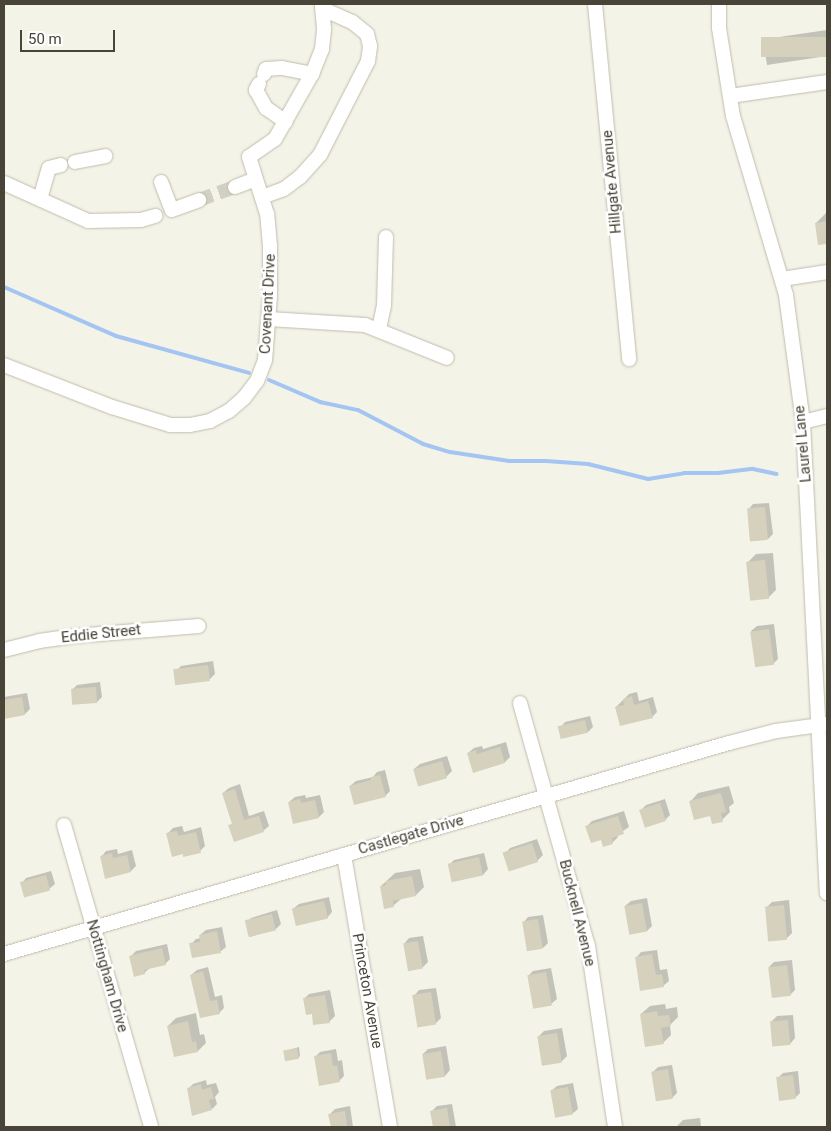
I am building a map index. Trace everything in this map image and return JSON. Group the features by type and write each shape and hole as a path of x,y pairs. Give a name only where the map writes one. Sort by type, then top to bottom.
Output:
{"street":[{"name":"Hillgate Avenue","path":"595,4 629,360"},
{"name":"Laurel Lane","path":"719,4 719,28 733,116 786,295 802,422 824,724 827,893"},
{"path":"262,197 284,189 300,177 320,155 368,61 370,46 367,34 352,22 322,6"},
{"name":"Covenant Drive","path":"5,367 150,420 170,425 190,425 210,421 229,412 257,381 265,360 269,318 270,246 267,214 249,157 275,139 312,74 322,49 324,29 322,6"},
{"path":"286,122 266,108 256,90 266,69 282,68 312,74"},
{"path":"730,96 827,82"},
{"path":"75,162 105,156"},
{"path":"40,199 50,168 61,165"},
{"path":"235,187 256,179"},
{"path":"161,182 172,210 199,200"},
{"path":"4,183 88,221 141,220 155,216"},
{"path":"379,329 384,305 386,237"},
{"path":"782,279 827,272"},
{"path":"269,318 365,324 447,358"},
{"path":"802,422 827,416"},
{"name":"Eddie Street","path":"4,650 39,641 66,637 199,626"},
{"name":"Bucknell Avenue","path":"520,703 588,946 615,1127"},
{"name":"Castlegate Drive","path":"4,954 729,743 824,724"},
{"name":"Nottingham Drive","path":"64,825 150,1127"},
{"name":"Princeton Avenue","path":"344,855 390,1127"}],"building":[{"path":"761,37 827,37 827,57 761,57"},
{"path":"827,221 827,244 818,245 815,223"},
{"path":"765,507 768,540 750,541 747,509"},
{"path":"765,560 769,599 750,601 746,562"},
{"path":"769,629 774,665 755,667 750,632"},
{"path":"208,665 210,681 175,685 173,669"},
{"path":"96,687 97,703 72,705 71,689"},
{"path":"632,696 634,705 648,701 653,718 620,726 615,707 624,705 623,699"},
{"path":"22,697 25,715 4,719 4,700"},
{"path":"585,720 588,733 561,739 558,726"},
{"path":"500,747 505,763 473,773 467,753 476,750 477,754"},
{"path":"442,761 447,778 418,787 413,769"},
{"path":"380,775 386,797 354,805 349,786 371,780 371,777"},
{"path":"235,789 244,820 259,816 264,832 234,842 228,825 232,824 222,793"},
{"path":"721,793 726,812 721,813 723,822 712,824 710,816 694,820 689,801"},
{"path":"300,799 301,803 315,800 319,818 293,824 288,802"},
{"path":"660,803 666,821 645,828 639,810"},
{"path":"618,816 624,834 612,838 613,844 603,847 601,840 591,843 585,826"},
{"path":"177,831 178,836 196,832 201,853 183,857 183,854 172,857 166,833"},
{"path":"532,843 538,862 509,872 503,853"},
{"path":"112,853 113,858 127,855 131,872 105,879 100,856"},
{"path":"479,857 483,876 452,882 448,864"},
{"path":"46,875 50,890 24,897 20,882"},
{"path":"412,876 416,896 393,901 394,907 384,909 380,886 386,885 386,881"},
{"path":"324,901 328,919 296,926 292,908"},
{"path":"642,903 647,932 629,935 624,906"},
{"path":"784,905 787,940 768,942 765,907"},
{"path":"272,914 276,931 249,937 245,920"},
{"path":"538,919 543,949 527,951 522,922"},
{"path":"217,931 221,953 192,958 189,943 200,942 199,935"},
{"path":"418,941 423,969 408,971 403,944"},
{"path":"162,948 166,965 144,970 145,974 134,977 129,956"},
{"path":"652,954 656,975 662,974 664,987 640,991 635,957"},
{"path":"787,965 791,996 772,998 768,967"},
{"path":"203,971 210,1001 217,1000 220,1014 200,1018 190,975"},
{"path":"546,972 552,1005 533,1009 527,975"},
{"path":"431,992 436,1025 417,1028 412,995"},
{"path":"325,995 330,1023 313,1025 312,1014 306,1015 303,998"},
{"path":"657,1011 658,1016 669,1015 671,1026 661,1028 664,1044 645,1047 640,1014"},
{"path":"788,1020 790,1045 772,1046 770,1022"},
{"path":"188,1021 192,1042 196,1041 198,1052 174,1057 167,1026"},
{"path":"557,1033 562,1063 542,1066 537,1036"},
{"path":"297,1048 299,1059 285,1061 283,1050"},
{"path":"441,1051 445,1077 426,1080 422,1054"},
{"path":"331,1053 333,1066 337,1065 340,1082 319,1086 314,1056"},
{"path":"668,1069 673,1099 656,1101 651,1072"},
{"path":"793,1075 796,1099 779,1101 776,1077"},
{"path":"201,1084 202,1090 211,1087 214,1099 209,1100 212,1110 192,1116 187,1088"},
{"path":"568,1087 573,1115 555,1118 550,1090"},
{"path":"447,1108 450,1127 433,1127 430,1111"},
{"path":"345,1111 347,1127 331,1127 328,1114"}],"waterway":[{"path":"4,287 116,336 249,373"},
{"path":"269,380 320,402 358,410 423,444 450,452 509,461 588,464 648,479 684,473 718,473 753,469 776,474"}],"tunnel":[{"path":"199,200 235,187"}]}
